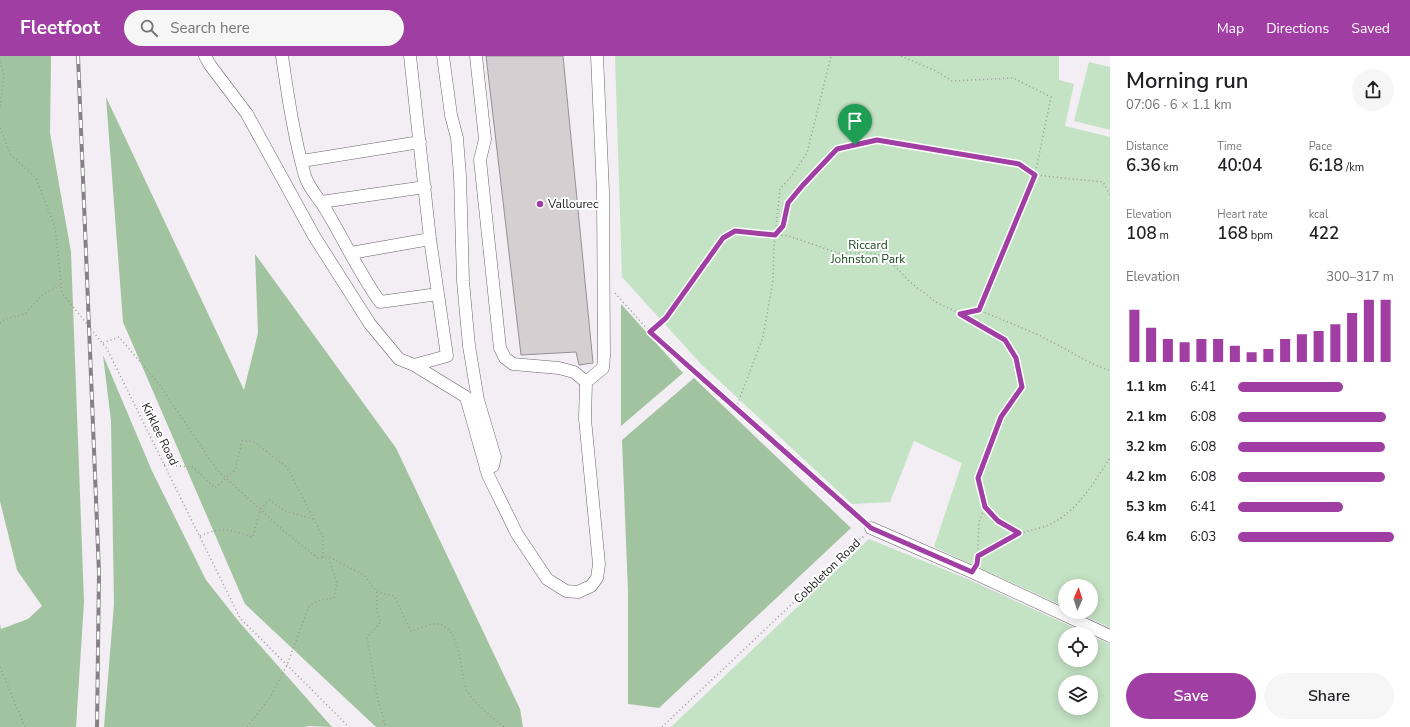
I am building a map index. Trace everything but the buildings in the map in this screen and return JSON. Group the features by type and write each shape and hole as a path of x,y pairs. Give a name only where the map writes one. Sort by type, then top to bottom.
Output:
{"lane":[{"path":"205,56 210,65 247,114 314,236 370,324 399,359 414,365 466,397 486,469 517,534 546,579 566,591 578,592 591,586 597,578 599,564 586,419 586,382"},
{"path":"282,56 292,125 308,184 321,202 371,289 380,302 438,294"},
{"path":"410,56 430,238 447,356 414,365"},
{"path":"443,56 451,115 457,138 460,176 463,281 469,346 478,400 495,457 493,466 486,469"},
{"path":"476,56 485,139 480,160 500,348 505,358 513,364 559,368 574,372 586,382"},
{"path":"586,382 603,368 603,192 597,56"},
{"path":"302,161 420,142"},
{"path":"321,202 425,187"},
{"path":"351,253 430,238"},
{"name":"Cobbleton Road","path":"871,528 972,572 1110,636"}],"path":[{"path":"736,408 763,337 773,280 775,235 780,189 806,153 832,56"},
{"path":"901,56 936,71 952,81 1013,78 1051,97 1035,175 979,310"},
{"path":"0,62 4,75 0,108"},
{"name":"Kirklee Road","path":"0,128 11,155 36,178 55,227 62,293 108,349 240,618 349,727"},
{"path":"775,235 783,226 788,203 837,149 877,140 974,158 1019,164 1035,175 1103,182 1110,195"},
{"path":"650,332 666,318 723,238 735,231 789,236 838,253 869,253 885,256 915,286 936,302 1005,340 1016,358 1022,387 1001,417 978,478 985,507 998,521 1019,533"},
{"path":"604,281 650,332 871,528"},
{"path":"0,323 5,319 25,314 42,295 61,285"},
{"path":"960,314 979,310 1039,335 1091,363 1110,371"},
{"path":"103,343 119,337 159,384 217,470 260,510 318,558 329,557 364,575 377,592 377,611 381,622 367,637 378,700 386,727"},
{"path":"164,465 193,467 215,488 225,477 235,470 242,441 253,441 287,467 323,537 323,558"},
{"path":"978,556 1019,533 1044,527 1067,513 1082,501 1110,458"},
{"path":"200,536 216,529 232,530 253,537 260,510 269,500 285,511 314,519"},
{"path":"972,572 977,564 979,522 985,507"},
{"name":"Cobbleton Road","path":"662,727 871,528"},
{"path":"247,727 271,696 287,665 309,606 320,600 334,598 337,583 329,557"},
{"path":"377,592 394,596 411,631 437,624 448,629 455,639 467,692 492,718 504,727"},
{"path":"0,667 25,727"}],"green space":[{"path":"0,56 51,56 50,133 71,252 84,602 76,727 0,727 0,624 1,629 28,619 42,606 17,570 0,501"},
{"name":"Riccard Johnston Park","path":"615,56 1059,56 1059,80 1074,84 1065,126 1110,137 1110,628 1091,619 1098,619 1098,579 1058,579 1058,604 934,547 962,463 914,441 890,502 852,504 701,364 622,277"},
{"path":"1089,62 1110,67 1110,130 1074,121"},
{"path":"106,97 244,390 258,333 255,254 396,448 520,709 523,727 376,727 245,604 123,322"},
{"path":"621,304 683,373 621,426"},
{"path":"103,355 152,471 206,580 240,623 332,727 104,727 114,604 111,421"},
{"path":"694,378 851,528 659,708 628,704 628,591 622,440"},
{"path":"869,539 963,577 1073,627 1058,627 1058,667 1098,667 1098,639 1110,644 1110,727 671,727"}],"railway":[{"path":"78,56 99,573 97,727"}],"place":[{"name":"Vallourec","path":"540,204"}],"route":[{"path":"877,140 893,142 974,158 1019,164 1035,175 979,310 960,314 1005,340 1016,358 1022,387 1001,417 978,478 985,507 998,521 1019,533 978,556 977,564 972,572 871,528 650,332 666,318 723,238 735,231 775,235 783,226 788,203 803,185 837,149 855,145 877,140"}]}
